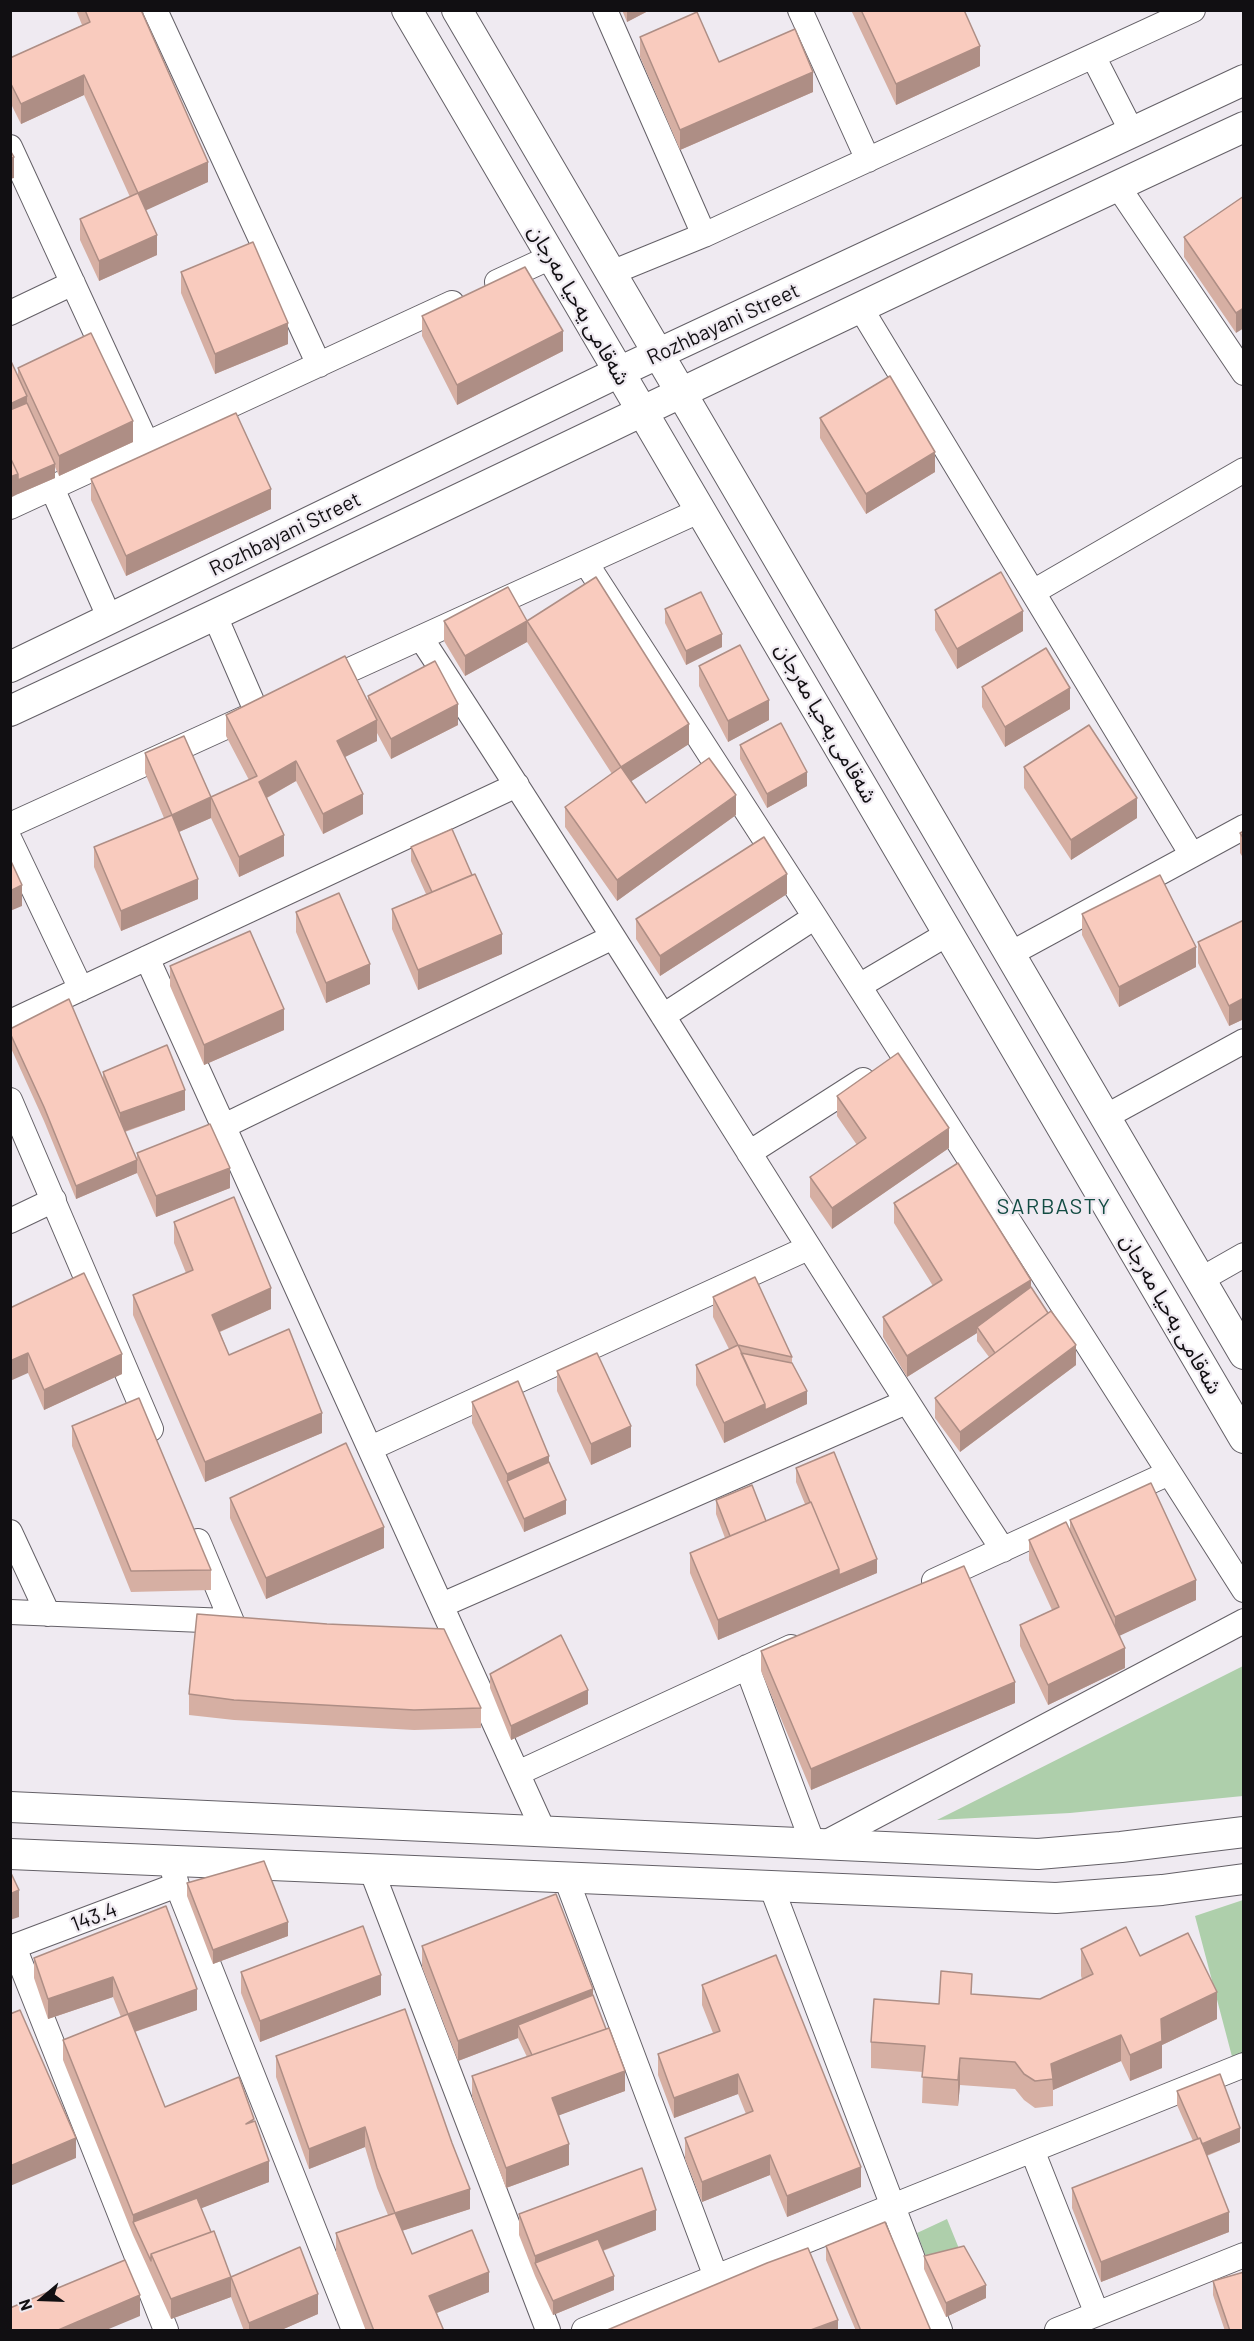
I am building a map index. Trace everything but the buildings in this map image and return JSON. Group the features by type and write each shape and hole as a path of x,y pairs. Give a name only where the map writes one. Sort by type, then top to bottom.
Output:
{"street":[{"name":"شەقامی یەحیا مەرجان","path":"406,10 1244,1438"},
{"name":"شەقامی یەحیا مەرجان","path":"457,10 1244,1354"},
{"path":"605,10 704,235"},
{"path":"800,10 868,160"},
{"path":"611,273 704,235 1193,10"},
{"path":"157,11 318,365"},
{"path":"1093,56 1132,132"},
{"name":"Rozhbayani Street","path":"10,667 619,372 1244,80"},
{"name":"Rozhbayani Street","path":"10,711 215,616 1117,185 1244,127"},
{"path":"10,147 147,444"},
{"path":"1117,185 1244,373"},
{"path":"10,507 551,257"},
{"path":"10,313 73,283"},
{"path":"860,307 1192,855"},
{"path":"1033,592 1244,470"},
{"path":"52,488 110,619"},
{"path":"10,825 701,510"},
{"path":"586,563 903,1054 1244,1590"},
{"path":"215,616 277,704"},
{"path":"421,638 517,785 906,1402 1003,1550"},
{"path":"10,1022 517,785"},
{"path":"1011,954 1244,827"},
{"path":"10,840 81,989"},
{"path":"663,1016 815,917"},
{"path":"859,986 949,933"},
{"path":"224,1126 613,937"},
{"path":"147,958 442,1605 441,1629 518,1773 544,1832"},
{"path":"1106,1117 1244,1041"},
{"path":"1030,1072 1067,1052"},
{"path":"749,1153 903,1054"},
{"path":"10,1100 159,1449"},
{"path":"10,1221 54,1200"},
{"path":"371,1448 808,1248"},
{"path":"1200,1280 1244,1255"},
{"path":"442,1605 906,1402"},
{"path":"917,1589 1169,1473"},
{"path":"10,1612 244,1622 191,1524"},
{"path":"10,1532 48,1614"},
{"path":"818,1844 1244,1621"},
{"path":"518,1773 811,1638"},
{"path":"747,1667 818,1844"},
{"path":"10,1807 1038,1854 1121,1847 1244,1832"},
{"path":"449,1872 453,1827"},
{"path":"10,1854 173,1873 371,1869 1056,1898 1162,1890 1244,1879"},
{"path":"371,1869 548,2331"},
{"path":"173,1873 354,2331"},
{"name":"143.4","path":"12,1947 173,1873"},
{"path":"566,1878 716,2277"},
{"path":"771,1886 940,2331"},
{"path":"12,1947 166,2331"},
{"path":"584,2331 1244,2064"},
{"path":"1032,2150 1097,2314"},
{"path":"1064,2329 1244,2255"}],"green space":[{"path":"1243,1666 1243,1796 1070,1813 937,1820"},
{"path":"1243,1900 1243,2065 1235,2068 1195,1916"},
{"path":"947,2219 962,2256 929,2265 917,2233"}],"district":[{"name":"SARBASTY","path":"1054,1207"}]}
